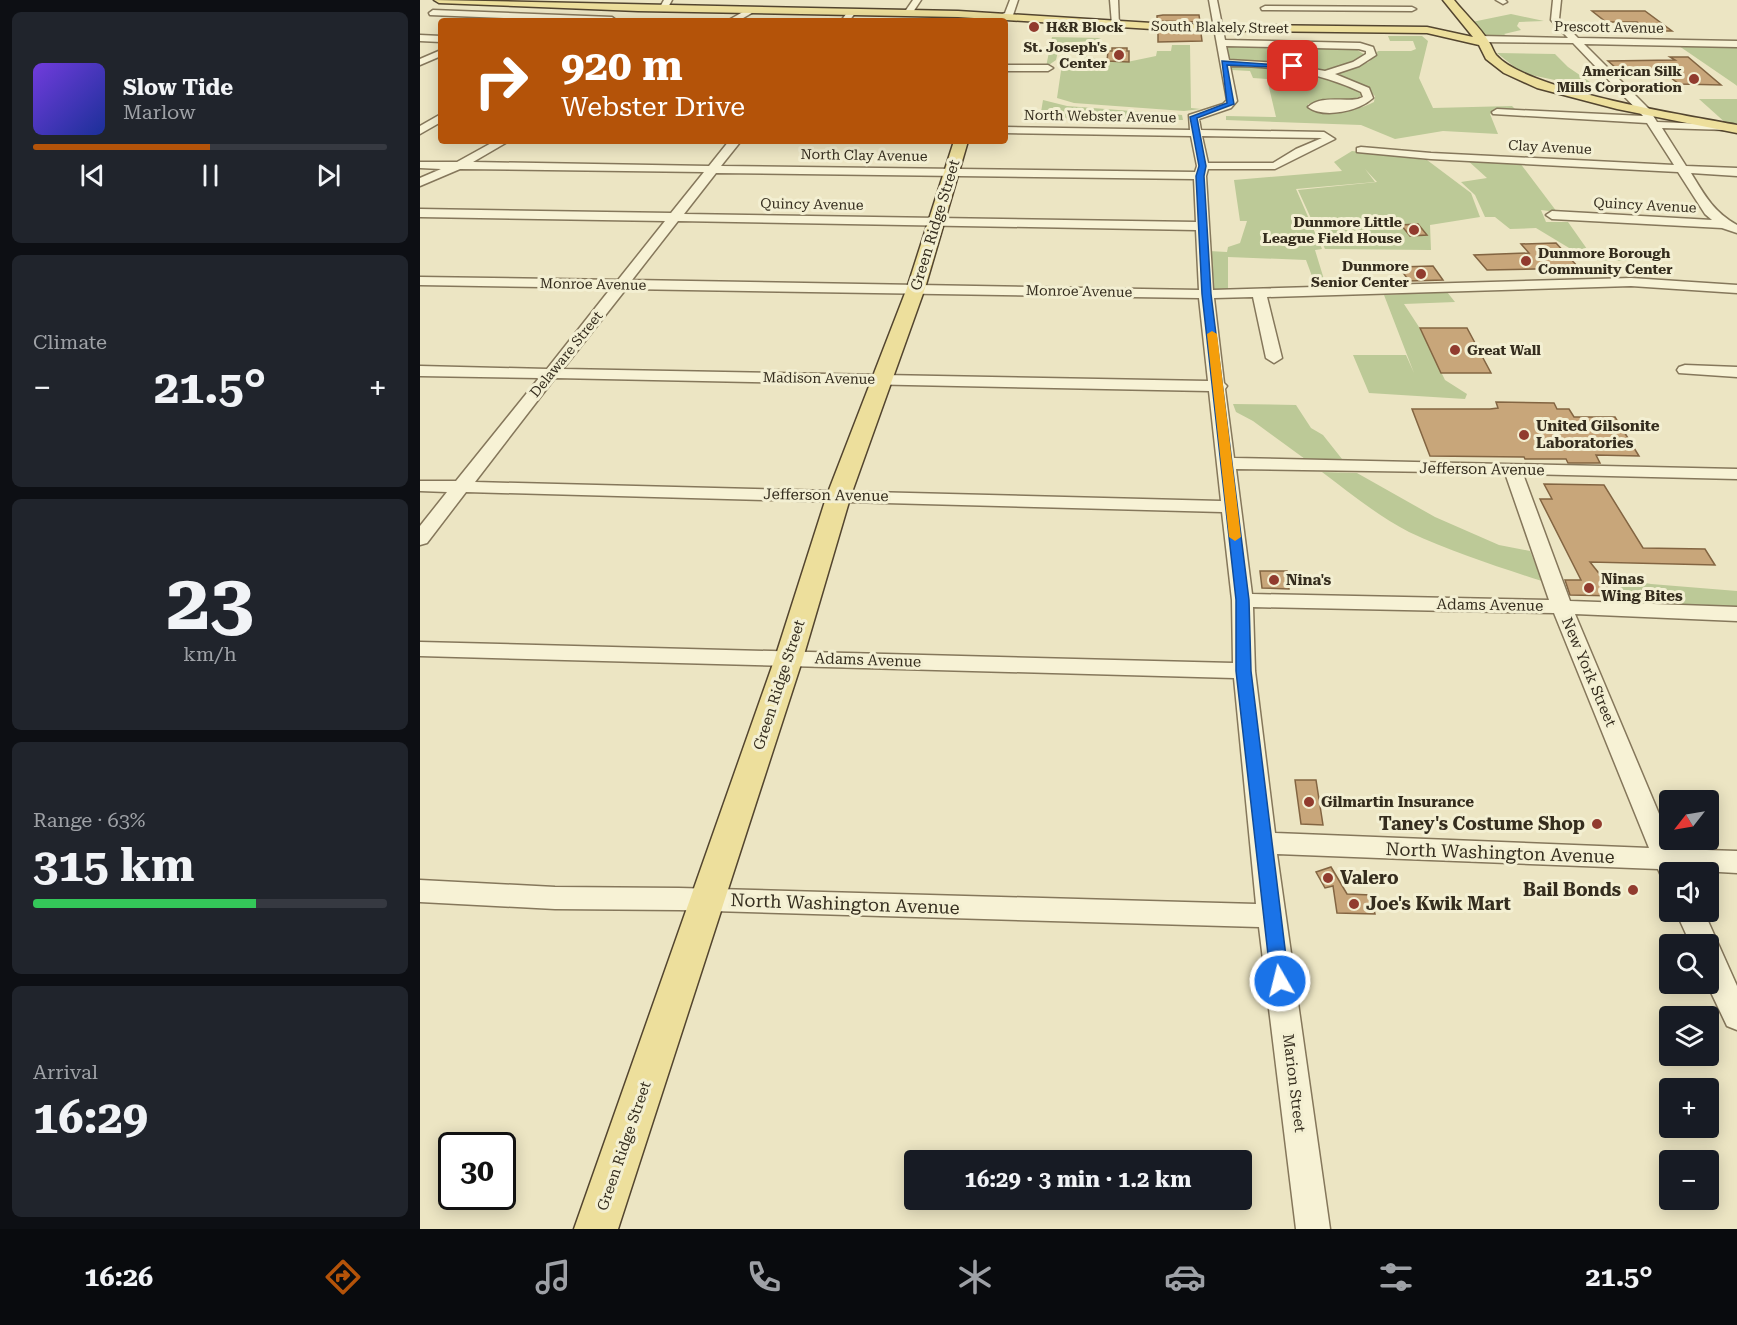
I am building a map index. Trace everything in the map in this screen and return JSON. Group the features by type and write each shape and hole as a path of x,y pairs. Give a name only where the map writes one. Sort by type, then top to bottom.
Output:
{"main road":[{"name":"South Blakely Street","path":"440,0 638,8 665,4 753,3 852,12 908,13 921,17 962,18"},
{"path":"1448,0 1467,21 1490,56 1508,70 1541,85 1649,118 1732,128"},
{"name":"South Blakely Street","path":"1008,19 1218,28 1427,30 1482,41"},
{"path":"1427,30 1457,29 1465,26 1467,21"},
{"name":"Green Ridge Street","path":"596,1229 789,658 839,495 916,288 960,144"}],"street":[{"path":"908,13 917,0"},
{"path":"1004,18 1009,15 1014,0"},
{"path":"1114,0 1116,24"},
{"path":"1196,124 1230,104 1222,43 1213,0"},
{"path":"1557,0 1556,20 1649,118 1704,204 1733,226"},
{"path":"461,1 430,15 561,18"},
{"path":"735,18 753,3"},
{"path":"523,18 550,4"},
{"path":"1319,17 1269,16 1264,4 1412,9"},
{"path":"1313,4 1325,29"},
{"path":"618,18 638,8"},
{"path":"847,18 852,12"},
{"path":"1294,29 1300,45"},
{"path":"420,38 438,39"},
{"name":"Prescott Avenue","path":"1482,41 1573,39 1737,44"},
{"path":"1222,43 1360,46 1370,50 1371,55 1356,64 1327,74"},
{"path":"420,53 438,53"},
{"path":"420,62 438,54"},
{"path":"1224,63 1293,66 1327,74 1365,90 1368,98 1358,104"},
{"path":"1008,68 1048,68"},
{"path":"1497,112 1649,118"},
{"path":"420,122 438,121"},
{"path":"420,131 438,121"},
{"name":"North Webster Avenue","path":"1008,130 1196,124 1326,138"},
{"name":"Marion Street","path":"1196,124 1202,171 1206,294 1219,386 1242,600 1244,671 1271,916 1313,1229"},
{"name":"Clay Avenue","path":"1326,138 1352,148 1431,156 1737,172"},
{"name":"North Clay Avenue","path":"420,165 953,171 1202,171 1275,166 1326,138"},
{"path":"420,182 460,165 498,144"},
{"name":"Delaware Street","path":"420,539 733,144"},
{"path":"1704,204 1737,219"},
{"name":"Quincy Avenue","path":"420,213 1204,226"},
{"name":"Quincy Avenue","path":"1552,215 1733,226"},
{"name":"Monroe Avenue","path":"420,281 1206,294 1631,282 1737,289"},
{"path":"1259,293 1274,358"},
{"path":"1685,370 1737,372"},
{"name":"Madison Avenue","path":"420,371 1219,386"},
{"name":"Jefferson Avenue","path":"1226,463 1651,470 1737,474"},
{"name":"New York Street","path":"1512,469 1562,607 1667,862"},
{"name":"Jefferson Avenue","path":"420,486 839,495 1232,507"},
{"name":"Adams Avenue","path":"1242,600 1562,607 1737,614"},
{"name":"Adams Avenue","path":"420,649 1244,671"},
{"name":"North Washington Avenue","path":"1263,843 1659,865"},
{"name":"North Washington Avenue","path":"1719,863 1737,862"},
{"name":"North Washington Avenue","path":"420,891 555,898 707,900 1271,916"},
{"path":"1719,978 1737,1017"}],"green space":[{"path":"1511,14 1544,21 1519,22 1517,26 1521,30 1504,34 1512,39 1485,41 1472,22"},
{"path":"1388,36 1422,36 1428,41 1419,78 1433,108 1512,106 1515,109 1490,114 1498,134 1443,131 1395,139 1361,125 1226,120 1226,116 1276,117 1267,79 1253,78 1250,71 1232,70 1230,64 1299,69 1360,90 1362,95 1354,100 1308,104 1315,110 1341,112 1374,102 1375,96 1363,86 1333,74 1369,62 1378,51 1416,49 1413,41 1390,41"},
{"path":"1052,37 1101,38 1092,41 1060,43 1056,60 1046,67"},
{"path":"1172,45 1190,45 1191,108 1201,109 1184,111 1074,103 1057,98 1062,64 1083,62 1084,55 1108,62 1127,62 1156,56 1157,51 1171,51"},
{"path":"1225,45 1356,49 1365,55 1351,64 1325,72 1278,63 1229,61"},
{"path":"1679,46 1737,46 1737,86 1736,85"},
{"path":"1497,53 1555,54 1568,67 1590,82 1589,85 1583,86 1522,73"},
{"path":"1699,99 1737,99 1737,127 1728,125"},
{"path":"1043,100 1067,106 1182,115 1183,120 1040,118"},
{"path":"1352,151 1427,160 1471,193 1480,217 1430,225 1431,250 1325,249 1298,190 1377,182 1365,169 1375,182 1296,189 1322,249 1315,250 1326,286 1316,287 1306,260 1228,257 1228,289 1209,289 1209,251 1227,252 1228,247 1240,243 1247,221 1240,221 1234,180 1342,171 1334,162"},
{"path":"1466,159 1520,163 1557,212 1541,210 1546,222 1568,222 1587,249 1649,255 1626,261 1589,260 1536,228 1510,229 1495,217 1485,217 1475,195 1461,182 1487,178"},
{"path":"1447,292 1455,302 1404,304 1419,327 1445,380 1467,394 1465,399 1369,393 1353,355 1406,355 1414,373 1384,295"},
{"path":"1233,404 1296,405 1311,428 1323,435 1342,459 1305,459 1253,421 1236,412"},
{"path":"1322,472 1357,473 1435,517 1499,545 1530,551 1542,581 1458,553 1409,532 1375,512"},
{"path":"1605,576 1651,584 1737,591 1737,608 1632,605"}],"building":[{"path":"1592,11 1645,11 1672,31 1648,31 1637,22 1606,22"},
{"path":"1199,15 1200,22 1157,21 1157,16"},
{"path":"1158,32 1201,33 1202,41 1158,42"},
{"path":"1112,48 1127,48 1129,62 1107,61 1108,51 1112,51"},
{"name":"American Silk Mills Corporation","path":"1670,57 1688,57 1721,85 1679,84 1666,74 1623,74 1608,61 1675,60"},
{"name":"Dunmore Little League Field House","path":"1418,224 1427,235 1410,236 1401,225"},
{"name":"Dunmore Borough Community Center","path":"1556,243 1579,268 1487,270 1474,255 1529,253 1521,244"},
{"name":"Dunmore Senior Center","path":"1433,266 1443,280 1409,281 1399,267"},
{"name":"Great Wall","path":"1420,328 1467,328 1491,373 1441,373"},
{"name":"United Gilsonite Laboratories","path":"1496,402 1554,403 1557,409 1569,409 1574,417 1615,417 1639,456 1596,455 1600,463 1568,463 1566,459 1430,456 1412,409 1490,409 1498,408"},
{"name":"United Gilsonite Laboratories","path":"1544,484 1604,485 1643,548 1705,549 1715,565 1590,562 1617,596 1570,595 1565,580 1581,580 1540,499 1552,499"},
{"name":"Nina's","path":"1260,571 1287,571 1289,589 1262,588"},
{"name":"Gilmartin Insurance","path":"1295,780 1316,780 1323,825 1301,824"},
{"name":"Joe's Kwik Mart","path":"1331,867 1347,894 1371,895 1375,914 1337,913 1333,886 1325,888 1316,872"}],"slow traffic":[{"path":"1212,334 1235,537"}],"place":[{"name":"H&R Block","path":"1034,27"},
{"name":"St. Joseph's Center","path":"1119,55"},
{"name":"American Silk Mills Corporation","path":"1694,79"},
{"name":"Dunmore Little League Field House","path":"1414,230"},
{"name":"Dunmore Borough Community Center","path":"1526,261"},
{"name":"Dunmore Senior Center","path":"1421,274"},
{"name":"Great Wall","path":"1455,350"},
{"name":"United Gilsonite Laboratories","path":"1524,435"},
{"name":"Nina's","path":"1274,580"},
{"name":"Ninas Wing Bites","path":"1589,588"},
{"name":"Gilmartin Insurance","path":"1309,802"},
{"name":"Taney's Costume Shop","path":"1597,824"},
{"name":"Valero","path":"1328,878"},
{"name":"Bail Bonds","path":"1633,890"},
{"name":"Joe's Kwik Mart","path":"1354,904"}],"route":[{"path":"1280,981 1244,671 1242,600 1219,386 1206,294 1200,176 1203,166 1193,117 1222,108 1232,101 1224,63 1293,66"}]}
